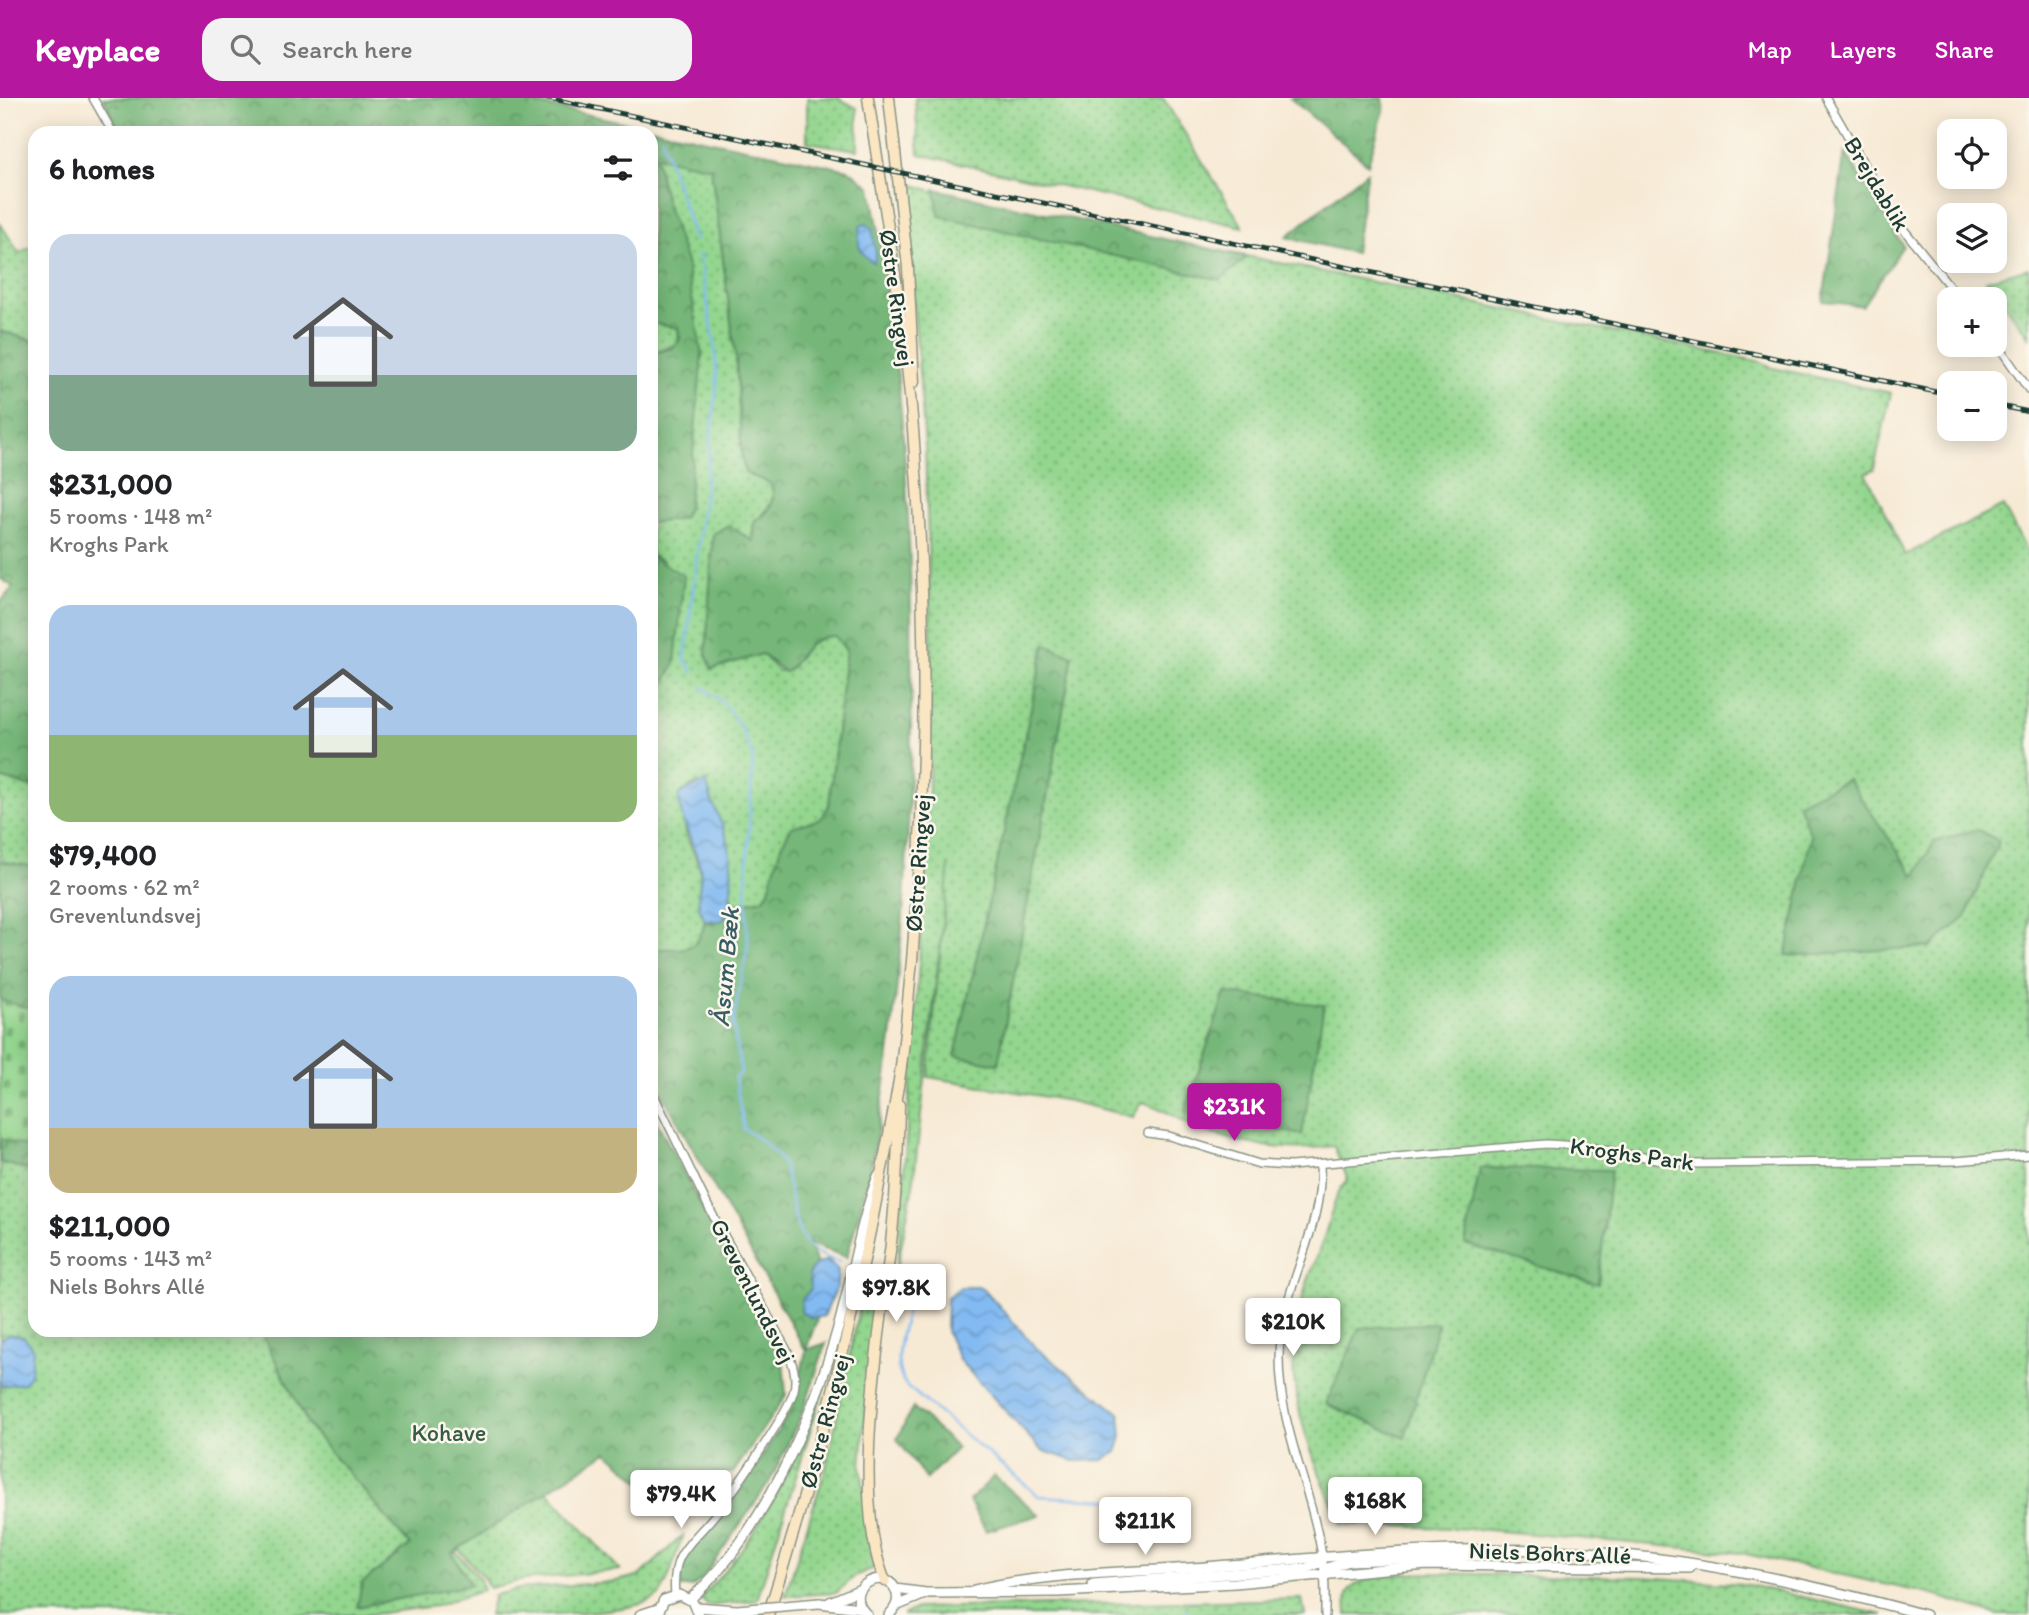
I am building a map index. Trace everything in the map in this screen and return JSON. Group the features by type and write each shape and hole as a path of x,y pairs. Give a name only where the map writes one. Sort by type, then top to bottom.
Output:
{"main road":[{"name":"Østre Ringvej","path":"768,1615 813,1473 842,1359 884,1162 900,1071 916,904 923,775 924,656 914,442 905,350 868,98"},
{"path":"889,98 908,268 914,360 914,442"},
{"path":"885,1581 876,1559 870,1447 876,1366 897,1181 900,1071"}],"street":[{"path":"93,98 109,126"},
{"name":"Brejdablik","path":"1826,98 1896,219 1950,287"},
{"path":"2006,357 2029,390"},
{"name":"Grevenlundsvej","path":"658,1103 709,1208 789,1354 795,1372 791,1402 713,1517 679,1556 674,1583 675,1595"},
{"name":"Kroghs Park","path":"1149,1133 1169,1136 1258,1164 1320,1166 1546,1144 1579,1145 1659,1161 1692,1164 1955,1161 2029,1155"},
{"path":"695,1607 702,1588 769,1497 799,1438 824,1376 870,1195 884,1162"},
{"path":"1320,1166 1321,1191 1292,1283 1279,1356 1282,1404 1322,1555 1325,1615"},
{"name":"Niels Bohrs Allé","path":"895,1589 926,1593 974,1590 1025,1581 1322,1555 1429,1549 1546,1551 1647,1557 1849,1595 1925,1615"},
{"path":"1325,1576 1330,1567 1350,1561 1455,1555 1532,1555 1546,1551"},
{"path":"1025,1594 1058,1587 1307,1569 1320,1563 1322,1555"},
{"name":"Niels Bohrs Allé","path":"974,1590 1025,1594 1325,1576 1427,1565 1708,1568"},
{"path":"640,1615 657,1612 664,1600 675,1595 695,1607 734,1611 824,1603 861,1589 872,1580 885,1581 895,1589 896,1606 889,1615"},
{"path":"824,1603 864,1611 861,1589"},
{"name":"Niels Bohrs Allé","path":"896,1606 926,1593"},
{"path":"721,1615 734,1611"}],"green space":[{"path":"103,98 509,98 641,126 116,126"},
{"path":"807,98 838,98 857,108 858,150 807,142"},
{"path":"915,98 1163,98 1243,227 919,154"},
{"path":"1290,98 1383,98 1384,110 1368,164"},
{"path":"658,130 849,170 871,187 892,321 904,455 911,591 911,726 901,940 890,1046 874,1152 847,1257 809,1244 827,1291 806,1350 826,1343 803,1411 771,1480 702,1579 692,1587 681,1587 680,1564 715,1525 750,1476 793,1406 806,1351 658,1087 658,949 687,947 698,939 705,920 714,923 729,914 731,905 763,899 768,893 780,849 791,827 821,819 829,805 846,650 835,636 819,639 807,647 788,671 784,672 762,654 712,669 706,654 713,534 728,525 753,541 755,520 769,510 773,500 770,483 745,473 742,459 736,359 711,168 658,157"},
{"path":"1845,152 1903,246 1862,306 1823,301"},
{"path":"658,157 711,167 736,359 742,459 750,476 763,478 773,489 770,503 753,525 753,541 713,534 706,654 712,669 762,654 778,671 788,671 802,652 819,639 835,636 846,650 829,805 821,820 780,849 768,893 763,899 731,905 728,841 711,806 707,787 697,783 679,794 687,837 700,868 700,910 705,920 702,932 693,945 680,949 658,949 658,687 664,684 663,561 658,559 658,522 683,518 702,355 658,169"},
{"path":"658,169 666,203 686,262 702,355 688,508 683,518 658,522 658,352 673,348 680,339 678,328 658,324"},
{"path":"1367,172 1355,253 1286,237"},
{"path":"904,182 940,193 1762,362 1773,368 1891,393 1874,469 1866,473 1905,555 2003,506 2029,555 2029,1615 1998,1615 1930,1594 1741,1553 1477,1529 1341,1524 1321,1479 1304,1430 1294,1381 1293,1356 1303,1294 1336,1198 1348,1180 1334,1146 1297,1148 1243,1142 1208,1132 1142,1102 1133,1117 1070,1101 928,1077 949,865 913,1186 897,1267 928,838 931,639 925,446"},
{"path":"935,189 1247,257 1220,280 939,216"},
{"path":"0,223 19,253 28,248 28,339 0,331"},
{"path":"2029,268 2029,337 2007,308 2007,287 1991,287 1986,280"},
{"path":"658,324 678,328 679,343 658,351"},
{"path":"0,331 28,339 28,786 0,778 0,603 13,587 0,578"},
{"path":"658,560 684,576 675,663 664,684 658,687"},
{"path":"1045,644 1073,656 998,1064 955,1056"},
{"path":"0,778 28,786 28,866 0,861"},
{"path":"1848,779 1915,876 1934,842 1977,829 1999,841 1965,918 1930,947 1786,956 1811,836 1798,803"},
{"path":"0,861 28,866 28,1170 0,1162"},
{"path":"1225,993 1324,1005 1302,1135 1185,1112"},
{"path":"0,1000 28,1008 28,1147 0,1139"},
{"name":"Kohave","path":"658,1124 783,1360 786,1395 733,1473 698,1473 679,1506 661,1499 607,1452 452,1553 471,1585 357,1607 362,1583 410,1545 310,1428 264,1337 658,1337"},
{"path":"0,1162 28,1170 28,1337 264,1337 310,1428 410,1545 362,1583 470,1585 451,1553 455,1551 480,1579 483,1590 436,1606 366,1615 0,1615"},
{"path":"1480,1168 1611,1170 1598,1284 1465,1244"},
{"path":"866,1276 881,1279 870,1353 861,1467 874,1568 855,1576 836,1593 785,1596 827,1464"},
{"path":"1438,1323 1405,1438 1326,1404 1359,1328"},
{"path":"824,1387 757,1600 708,1606 700,1598 722,1575 758,1525 800,1445"},
{"path":"913,1407 957,1448 926,1479 897,1439"},
{"path":"994,1476 1039,1515 986,1531 969,1501"},
{"path":"547,1491 620,1570 524,1580 489,1588 484,1578 458,1549"},
{"path":"684,1534 663,1589 648,1602 606,1610 489,1615 494,1595 519,1589 613,1582 641,1575"},
{"path":"1432,1573 1644,1577 1744,1584 1883,1615 1347,1615 1348,1593 1356,1585 1389,1576"},
{"path":"1302,1599 1305,1615 903,1615 917,1608"}],"water":[{"path":"866,224 872,228 876,254 874,263 865,256 860,247 861,225"},
{"path":"707,781 710,797 726,834 731,860 731,895 722,921 705,920 701,911 698,898 700,867 679,803 679,794"},
{"path":"828,1260 838,1270 837,1287 824,1316 812,1318 801,1312 802,1300 811,1289 809,1274 816,1264"},
{"path":"961,1287 978,1287 986,1291 1035,1347 1120,1414 1122,1437 1117,1452 1103,1460 1074,1461 1041,1450 960,1361 946,1331 947,1297"},
{"path":"9,1334 24,1337 33,1349 31,1373 24,1383 0,1386 0,1339"}],"waterway":[{"name":"Åsum Bæk","path":"661,137 695,240"},
{"name":"Åsum Bæk","path":"693,672 685,660 717,385 715,346 699,255"},
{"name":"Åsum Bæk","path":"702,687 724,703 741,728 753,756 746,888 748,945 733,1022 741,1073 735,1077 744,1129 766,1144 783,1164 799,1231 805,1241 824,1257 840,1262"},
{"name":"Åsum Bæk","path":"901,1276 911,1283 898,1351 901,1377 908,1387 1039,1496 1142,1502 1169,1518 1181,1543"},
{"name":"Åsum Bæk","path":"1186,1610 1187,1615"}],"railway":[{"path":"548,98 1937,392"},
{"path":"2007,407 2029,412"}]}
